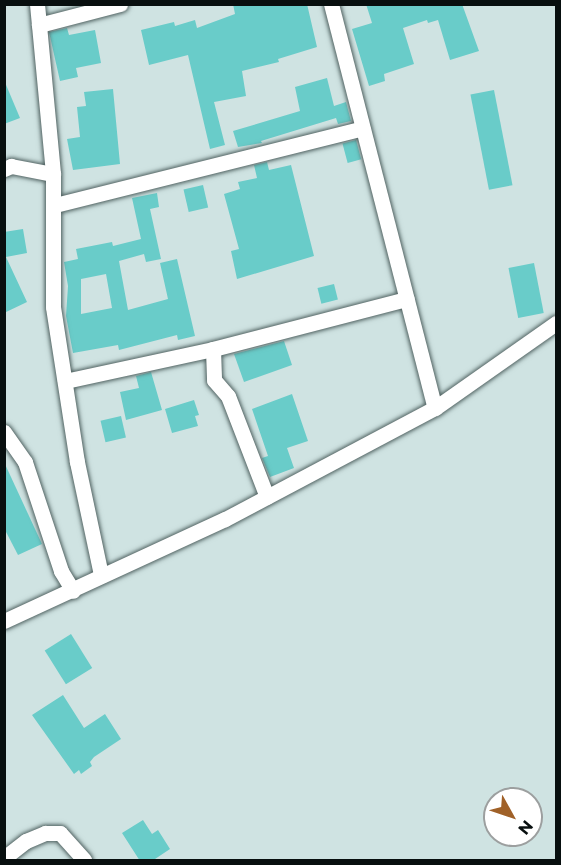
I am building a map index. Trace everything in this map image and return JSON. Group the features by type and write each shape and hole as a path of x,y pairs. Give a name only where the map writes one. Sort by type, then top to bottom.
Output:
{"street":[{"path":"37,4 55,205 53,307 77,462 101,575"},
{"path":"39,25 120,4"},
{"path":"331,4 435,408"},
{"path":"55,205 363,129"},
{"path":"4,169 11,166 53,174"},
{"path":"65,381 213,350 407,299"},
{"path":"4,621 73,591 101,575 267,497 435,408 556,323"},
{"path":"213,350 214,380 228,396 267,497"},
{"path":"4,432 25,462 61,571 73,591"},
{"path":"4,858 26,841 45,833 60,833 84,861"}],"building":[{"path":"233,4 307,4 317,47 278,59 279,62 242,71 246,96 214,102 225,145 210,149 188,55 149,65 141,30 174,22 175,26 195,20 197,28 235,14"},
{"path":"366,4 462,4 479,51 450,60 438,20 428,23 427,20 403,28 414,64 384,74 385,81 369,86 352,29 372,23"},
{"path":"67,28 69,35 95,30 101,63 76,68 78,77 60,81 49,32"},
{"path":"327,78 334,106 346,102 351,121 338,124 336,118 261,141 262,143 238,147 233,131 300,111 295,87"},
{"path":"4,80 20,118 4,124"},
{"path":"113,89 120,164 73,170 67,139 80,137 77,107 86,106 84,92"},
{"path":"494,90 513,185 489,190 470,95"},
{"path":"356,140 361,159 348,163 342,144"},
{"path":"267,162 269,170 291,165 314,256 237,279 231,251 239,249 224,194 240,189 238,182 257,178 254,165"},
{"path":"203,185 208,207 189,212 184,189"},
{"path":"157,193 159,207 150,209 161,259 146,262 144,254 119,261 128,310 168,299 160,263 177,259 195,336 178,340 177,335 119,350 118,345 73,353 66,316 68,286 64,262 78,259 76,249 112,242 113,246 141,239 132,198","holes":["106,274 112,308 81,314 81,279"]},
{"path":"23,229 27,253 6,257 27,302 4,313 4,232"},
{"path":"534,263 544,313 518,318 508,268"},
{"path":"334,284 338,300 321,304 318,288"},
{"path":"284,341 292,365 244,382 234,354"},
{"path":"151,372 162,410 126,420 120,392 139,388 136,376"},
{"path":"292,394 308,441 287,448 294,468 270,477 262,458 268,456 252,409"},
{"path":"194,400 199,415 195,416 198,426 172,433 165,409"},
{"path":"121,416 126,437 105,442 101,421"},
{"path":"4,462 42,544 18,555 4,528"},
{"path":"71,634 92,668 66,684 45,650"},
{"path":"63,695 84,728 105,714 121,739 94,757 90,762 92,766 81,774 79,770 74,774 32,715"},
{"path":"143,820 152,834 158,830 170,849 152,861 140,861 122,833"}]}
